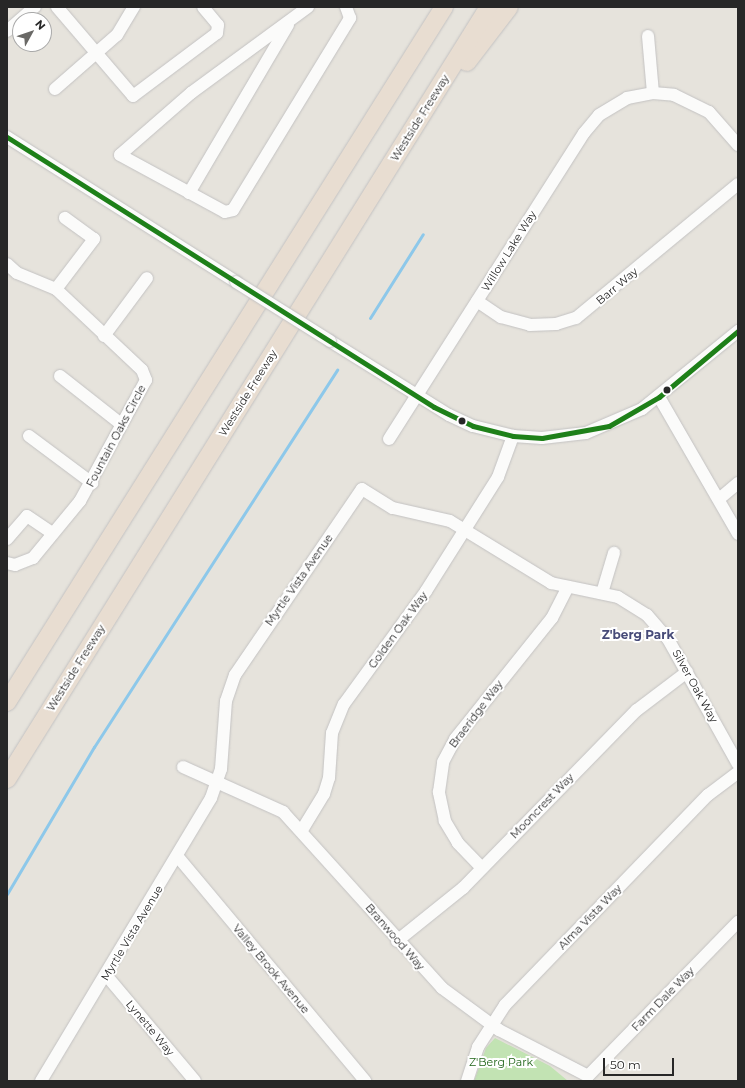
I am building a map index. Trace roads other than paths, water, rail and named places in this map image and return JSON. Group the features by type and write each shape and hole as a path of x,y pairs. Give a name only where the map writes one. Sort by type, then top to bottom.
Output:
{"highway":[{"path":"367,129 435,7"},
{"path":"7,702 444,7"},
{"name":"Westside Freeway","path":"7,779 489,7"},
{"path":"401,148 509,7"}],"street":[{"path":"7,31 35,7"},
{"path":"57,7 128,92 133,96 141,93 217,33 218,25 203,7"},
{"path":"55,89 118,36 134,7"},
{"path":"308,7 191,93 120,155 225,212 233,210 350,18 346,7"},
{"path":"189,193 291,20"},
{"path":"648,36 653,93"},
{"name":"Willow Lake Way","path":"389,439 591,124 619,102 653,93 674,95 699,105 720,122 738,145"},
{"path":"7,137 330,341 417,395 472,426 513,436 542,438 586,433 627,417 659,397 738,331"},
{"name":"Barr Way","path":"477,301 501,316 530,325 556,324 576,318 738,184"},
{"path":"56,289 94,239 65,218"},
{"name":"Fountain Oaks Circle","path":"7,264 17,273 56,289 145,376 138,398 121,424 92,483 51,532 33,558 15,565 7,563"},
{"path":"104,336 147,278"},
{"path":"60,376 121,424"},
{"path":"659,397 738,534"},
{"path":"29,436 92,483"},
{"name":"Golden Oak Way","path":"302,830 324,794 329,778 332,733 344,704 426,591 465,530 498,477 513,436"},
{"path":"719,499 738,483"},
{"name":"Myrtle Vista Avenue","path":"41,1081 203,815 218,782 225,748 226,701 235,675 362,489 393,508 440,517 465,530"},
{"path":"7,539 27,516 51,532"},
{"name":"Silver Oak Way","path":"465,530 538,577 567,588 602,592 647,615 668,639 738,764"},
{"path":"602,592 614,553"},
{"name":"Braeridge Way","path":"482,868 458,843 445,821 439,792 443,762 455,739 552,618 567,588"},
{"name":"Mooncrest Way","path":"397,941 482,868 637,710 687,672"},
{"path":"183,767 218,782"},
{"name":"Alma Vista Way","path":"468,1081 478,1047 490,1025 505,1005 708,795 738,772"},
{"name":"Branwood Way","path":"218,782 273,806 302,830 397,941 442,988 490,1025 588,1076"},
{"name":"Valley Brook Avenue","path":"178,857 365,1081"},
{"name":"Farm Dale Way","path":"588,1076 738,922"},
{"name":"Lynette Way","path":"106,975 195,1081"}],"waterway":[{"path":"370,318 423,234"},
{"path":"7,894 94,747 337,370"}],"district":[{"name":"Z'berg Park","path":"638,635"}],"park label":[{"name":"Z'Berg Park","path":"501,1062"}]}
